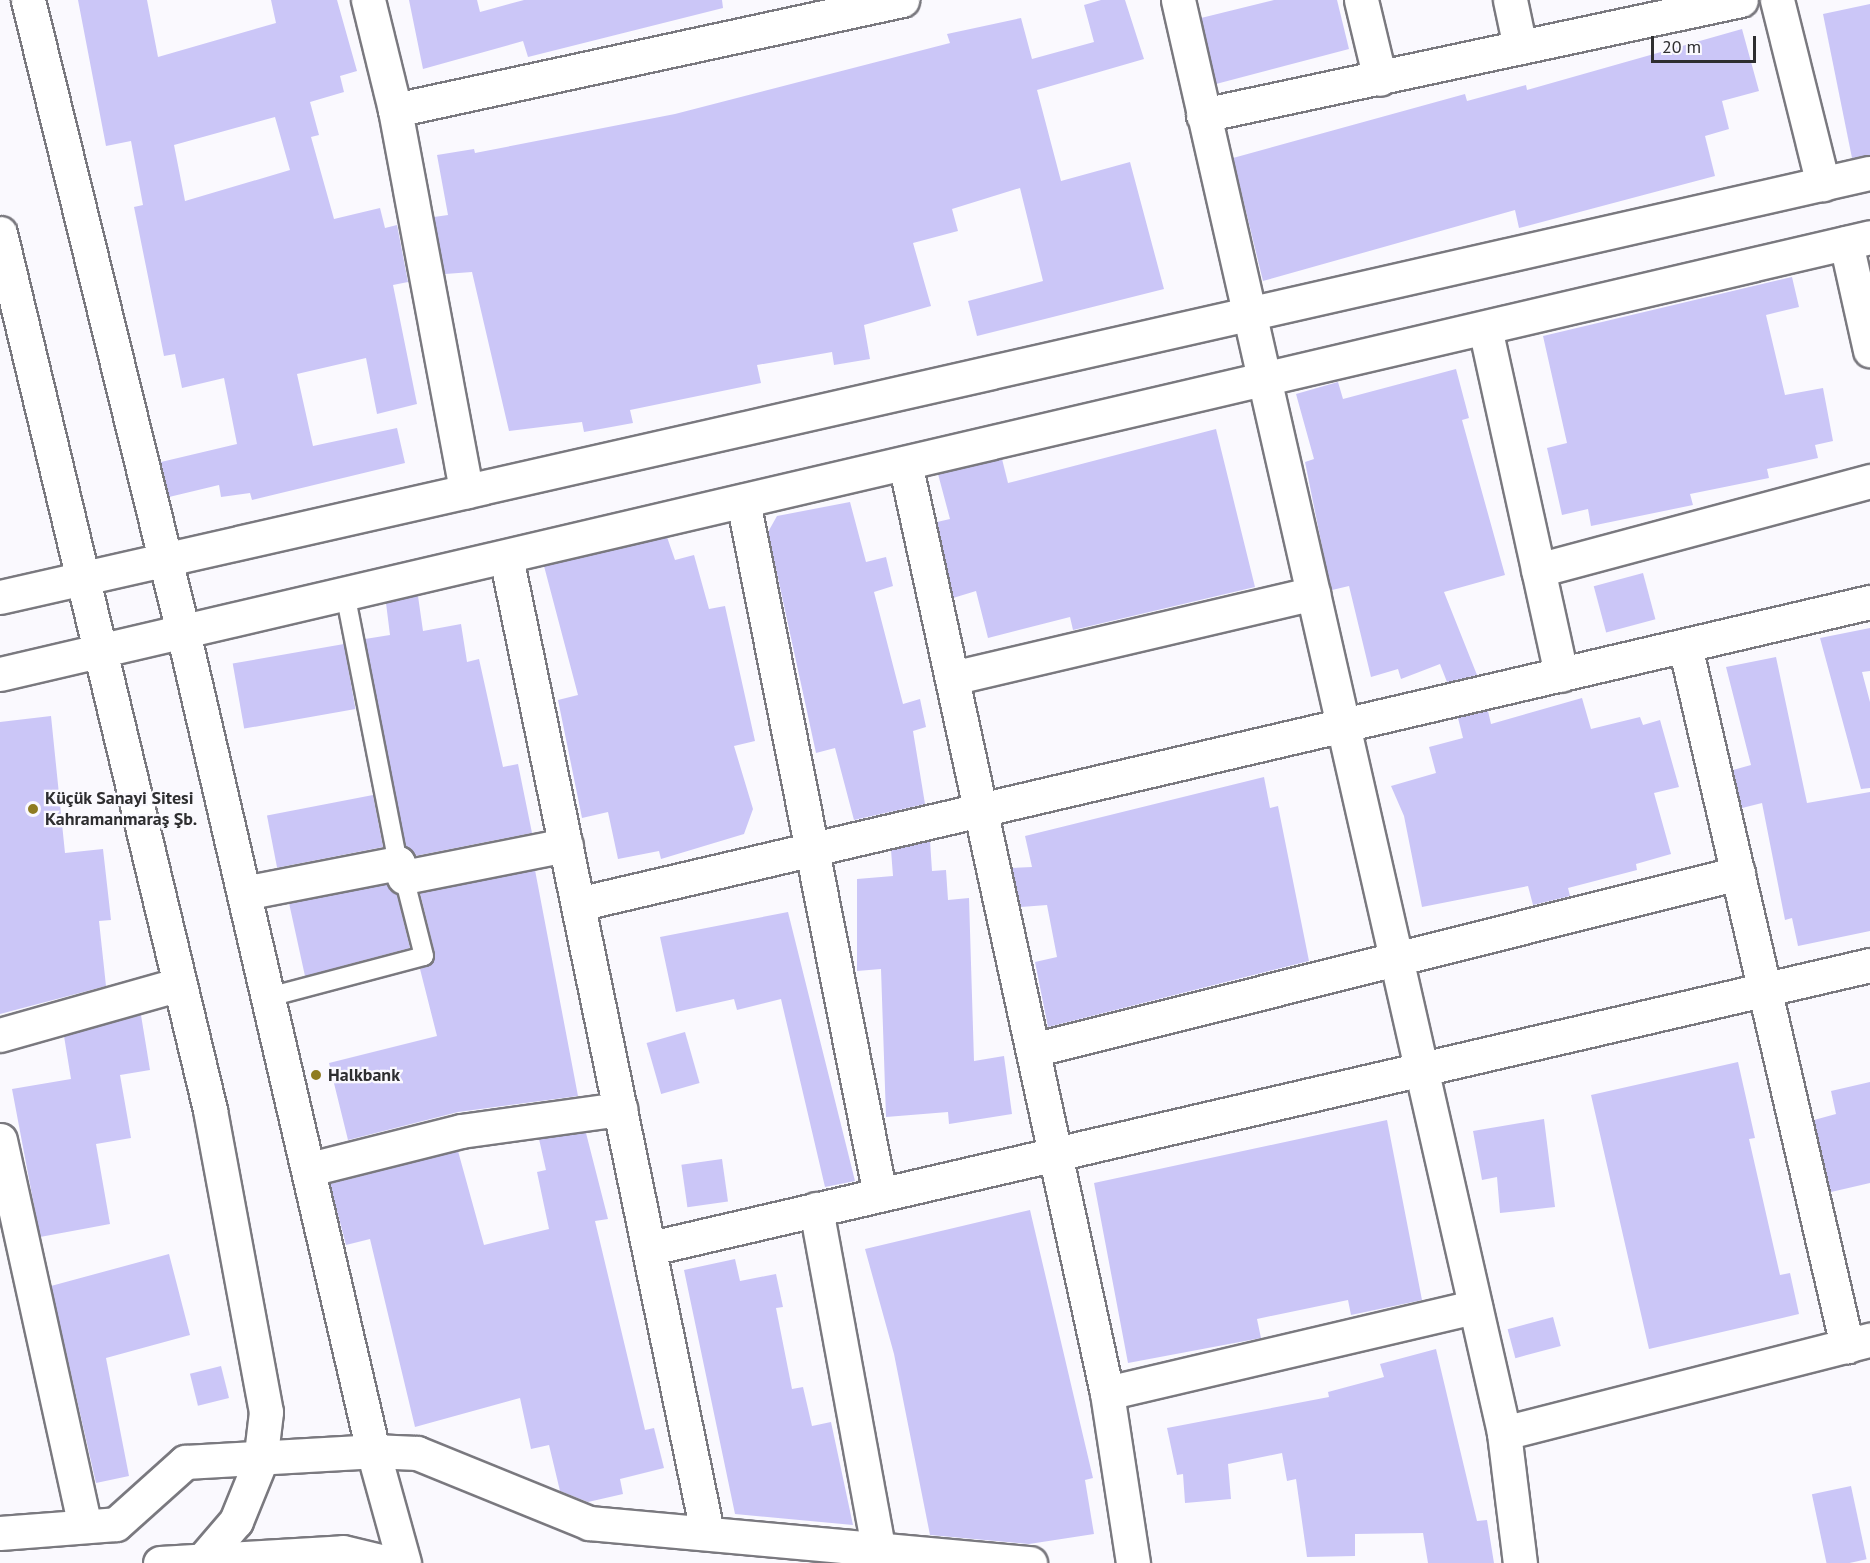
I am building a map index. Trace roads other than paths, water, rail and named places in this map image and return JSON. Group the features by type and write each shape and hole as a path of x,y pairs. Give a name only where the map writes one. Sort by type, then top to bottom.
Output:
{"street":[{"path":"28,0 183,632 310,1169 373,1451 404,1563"},
{"path":"368,0 395,110 466,491"},
{"path":"395,110 902,0"},
{"path":"1178,0 1504,1433 1520,1563"},
{"path":"1361,0 1380,79"},
{"path":"1510,0 1520,48"},
{"path":"1203,115 1520,48 1627,13 1740,0"},
{"path":"1777,0 1823,184"},
{"path":"0,597 1870,173"},
{"path":"0,232 177,985 210,1110 266,1412 260,1462 219,1560"},
{"path":"0,674 1858,240 1870,350"},
{"path":"1485,328 1561,675"},
{"path":"905,463 1107,1393 1133,1563"},
{"path":"1538,570 1870,482"},
{"path":"743,501 880,1195"},
{"path":"506,557 651,1248 707,1532"},
{"path":"952,678 1313,593"},
{"path":"578,904 1870,602"},
{"path":"1504,1433 1858,1342 1765,990 1685,646"},
{"path":"244,893 566,845"},
{"path":"1033,1050 1738,873"},
{"path":"651,1248 1870,965"},
{"path":"0,1035 177,985"},
{"path":"310,1169 460,1131 620,1108"},
{"path":"0,1140 86,1526"},
{"path":"816,1209 879,1552"},
{"path":"1107,1393 1474,1307"},
{"path":"0,1533 116,1524 185,1462 260,1462 373,1451 417,1453 590,1523 707,1532 879,1552 1030,1563"},
{"path":"160,1563 343,1552 388,1563"}],"lane":[{"path":"269,997 424,956 401,870 345,593"}],"place":[{"name":"Küçük Sanayi Sitesi Kahramanmaraş Şb.","path":"33,809"},
{"name":"Halkbank","path":"316,1075"}]}
